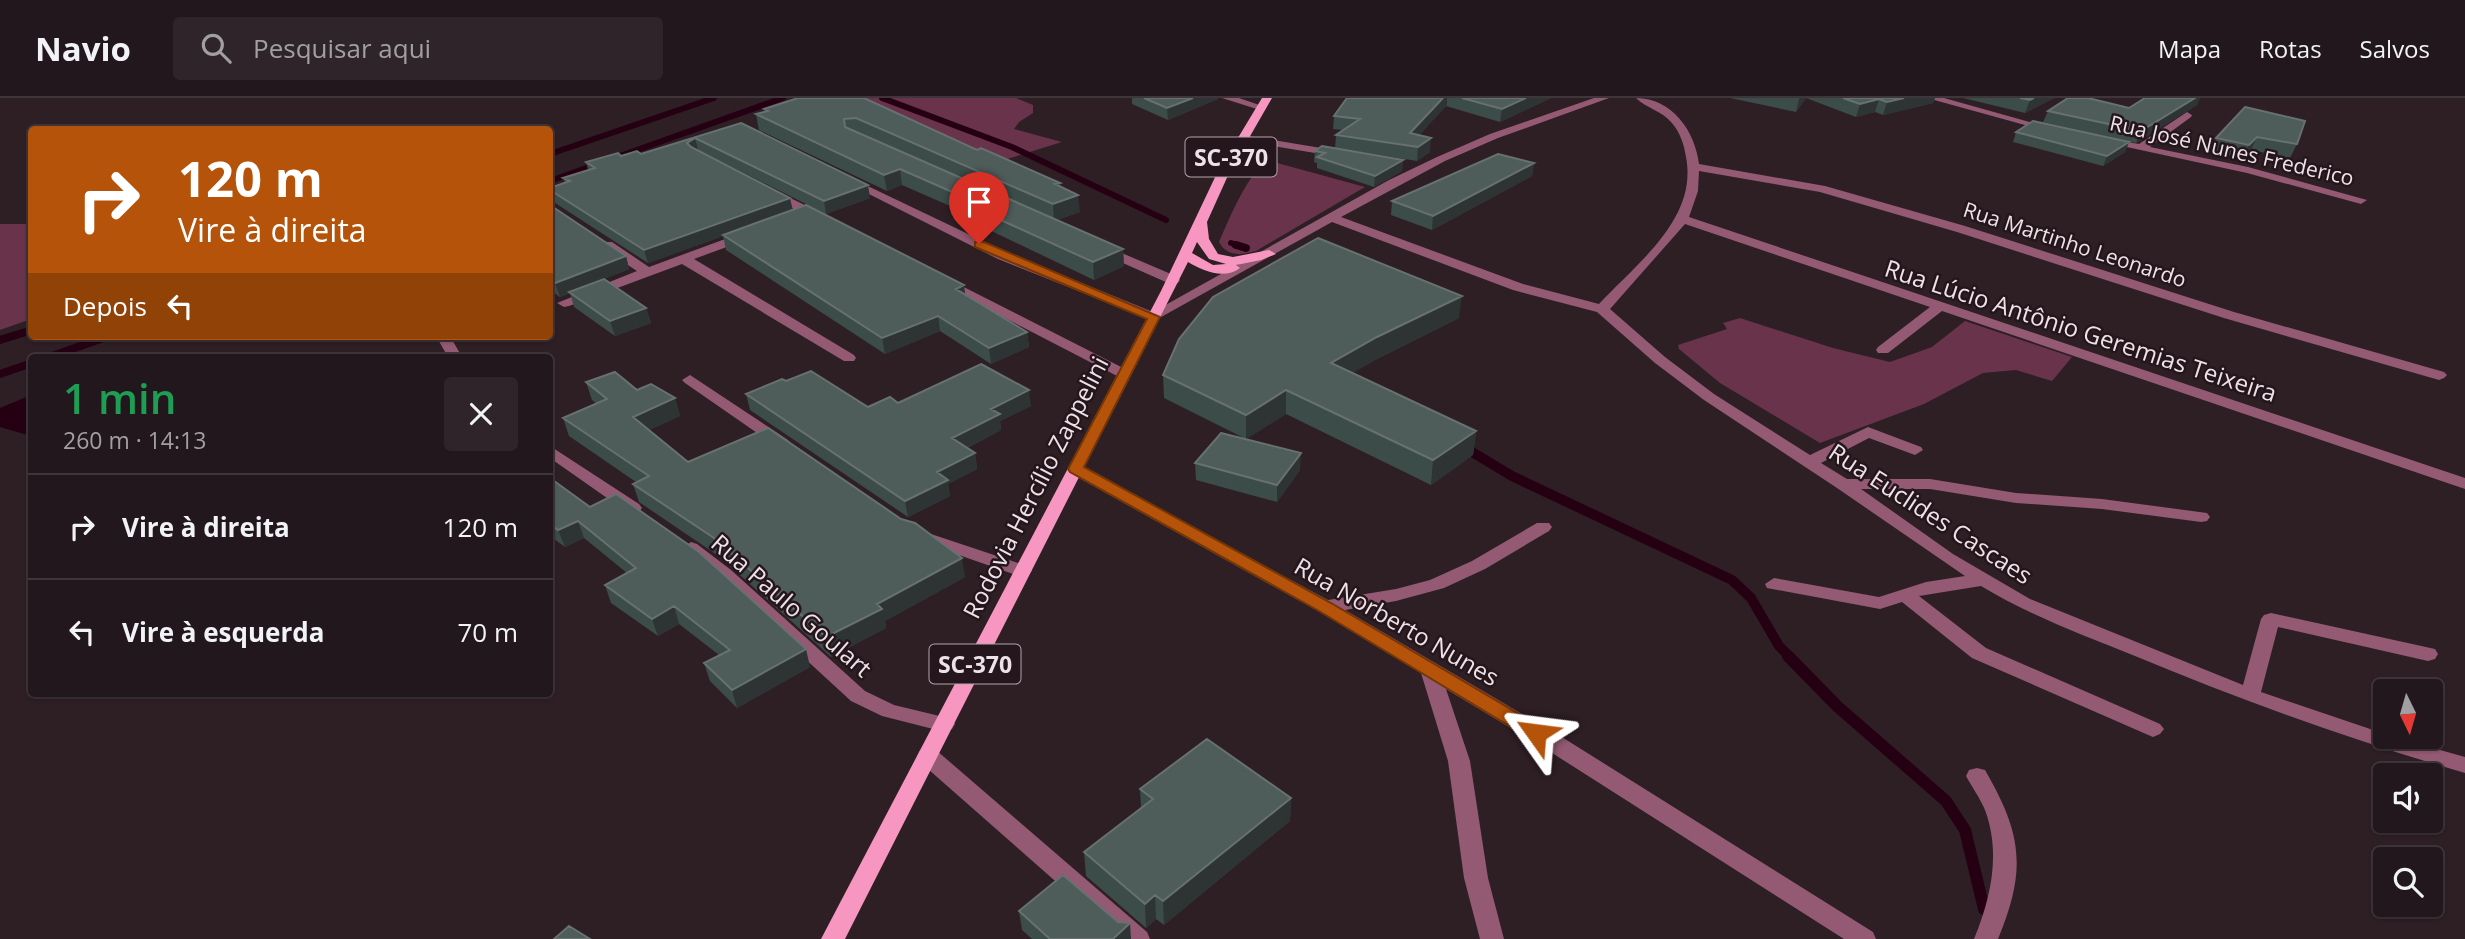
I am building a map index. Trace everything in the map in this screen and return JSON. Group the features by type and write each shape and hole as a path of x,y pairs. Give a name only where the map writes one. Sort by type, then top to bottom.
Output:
{"main road":[{"name":"Rodovia Hercílio Zappelini","path":"833,939 1171,286 1242,138 1263,103"},
{"path":"1202,220 1202,243 1208,252 1217,258 1239,261 1269,254"},
{"path":"1185,254 1205,267 1222,270 1241,266 1269,254"}],"street":[{"path":"1227,98 1263,103"},
{"path":"833,173 1003,256 1154,317 1422,168 1494,136 1604,98"},
{"path":"1332,218 1518,287 1602,309 1683,219 1690,201 1694,167 1683,129 1662,109 1641,98"},
{"path":"1932,98 2058,131"},
{"path":"2141,148 2187,115"},
{"path":"1242,138 1357,157"},
{"name":"Rua José Nunes Frederico","path":"2094,139 2248,170 2361,200"},
{"path":"1396,164 1422,168"},
{"name":"Rua Martinho Leonardo","path":"1694,167 1821,188 1961,229 2217,311 2439,375"},
{"path":"760,187 803,214 833,224"},
{"name":"Rua Lúcio Antônio Geremias Teixeira","path":"1683,219 1938,308 2465,484"},
{"path":"564,303 759,231"},
{"path":"593,236 648,272"},
{"path":"1089,243 1171,286 1229,275"},
{"path":"684,259 849,358"},
{"path":"930,274 1124,374"},
{"path":"1884,350 1938,308"},
{"name":"Rua Euclides Cascaes","path":"1602,309 1690,383 1843,484 1981,580 2065,622 2250,696 2378,740 2465,765"},
{"path":"690,380 801,456"},
{"path":"1810,462 1868,432 1915,450"},
{"path":"553,452 648,519"},
{"name":"Rua Norberto Nunes","path":"1076,469 1325,607 1624,786 1864,939"},
{"path":"1843,484 1930,484 2016,498 2102,504 2201,517"},
{"path":"1325,607 1393,596 1436,584 1470,569 1543,527"},
{"path":"912,531 1023,571"},
{"name":"Rua Paulo Goulart","path":"670,534 718,569 858,696 889,711 945,723"},
{"path":"1773,584 1880,603 1926,587 1981,580"},
{"path":"1904,594 1979,653 2153,729"},
{"path":"2250,696 2271,619 2428,654"},
{"path":"1430,671 1459,764 1472,861 1492,939"},
{"path":"928,756 1138,939"},
{"path":"1977,776 1996,811 2005,848 2002,886 1995,922 1986,939"}],"shaded area":[{"path":"834,98 1016,98 1033,105 1033,113 1019,122 1014,129 1062,142 991,164"},
{"path":"1270,161 1365,187 1256,251 1240,254 1230,252 1219,242 1247,184 1262,166"},
{"path":"0,224 28,224 28,320 0,330"},
{"path":"1740,318 1833,348 1890,362 1932,347 1965,321 2072,357 2052,381 2016,370 1983,373 1924,404 1820,443 1720,383 1679,349 1678,345 1727,329 1723,323"},
{"path":"28,396 28,435 0,427 0,408"}],"building":[{"path":"798,98 864,98 977,150 981,148 1060,183 1055,184 1078,195 1053,204 856,118 844,119 845,127 1123,249 1093,262 981,211 989,208 900,169 884,175 756,114"},
{"path":"1144,98 1193,98 1167,108"},
{"path":"1347,98 1443,98 1410,133 1431,138 1418,147 1336,135 1360,119 1334,116"},
{"path":"1462,98 1526,98 1502,109"},
{"path":"1843,98 1904,98 1887,102 1879,99 1860,104"},
{"path":"2068,98 2088,98 2129,108 2145,98 2195,98 2141,131 2048,111"},
{"path":"2245,107 2305,121 2297,144 2257,137 2249,145 2216,138"},
{"path":"2033,121 2129,142 2107,156 2016,132"},
{"path":"741,123 868,185 824,201 695,138 687,143 691,147 790,198 644,250 553,192 553,187 570,181 563,178 595,168 586,162 618,153 621,156 637,151 641,154"},
{"path":"1322,146 1403,160 1375,176 1317,157 1325,153 1315,151"},
{"path":"1498,154 1534,163 1433,216 1392,201"},
{"path":"806,205 964,285 956,289 1027,332 989,348 938,316 882,338 723,235"},
{"path":"553,207 626,256 555,283 553,281"},
{"path":"1318,238 1462,296 1377,337 1331,363 1476,431 1433,460 1286,390 1246,415 1163,375 1179,339 1213,297"},
{"path":"604,279 646,308 610,321 569,292"},
{"path":"981,364 1029,390 991,409 1000,414 952,438 975,453 937,472 948,480 905,501 746,394 782,379 786,381 811,371 868,407 890,397 898,403"},
{"path":"615,372 637,390 651,384 675,398 633,417 688,462 768,428 901,519 915,523 962,558 877,604 882,609 826,637 714,538 633,484 649,476 563,418 607,399 586,382"},
{"path":"1221,433 1301,453 1277,485 1195,463"},
{"path":"553,480 590,507 616,494 699,552 806,649 732,690 704,663 730,650 674,606 652,619 605,585 636,568 578,521 558,530 553,526"},
{"path":"1207,739 1291,798 1163,901 1155,895 1145,904 1084,852 1153,799 1140,789"},
{"path":"1063,875 1118,922 1130,923 1113,939 1050,939 1019,911"},
{"path":"569,926 590,939 554,939"}],"waterway":[{"path":"553,153 714,98"},
{"path":"553,180 783,98"},
{"path":"882,98 1012,147 1166,220"},
{"path":"1231,243 1241,246"},
{"path":"1236,245 1246,248"},
{"path":"0,340 28,331"},
{"path":"58,354 98,340"},
{"path":"0,374 28,364"},
{"path":"1462,446 1512,476 1732,580 1751,598 1779,646 1790,657"},
{"path":"1788,656 1837,706 1946,801 1965,830 1984,909"}],"route":[{"path":"979,244 1154,317 1076,469 1325,607 1536,733"}]}
